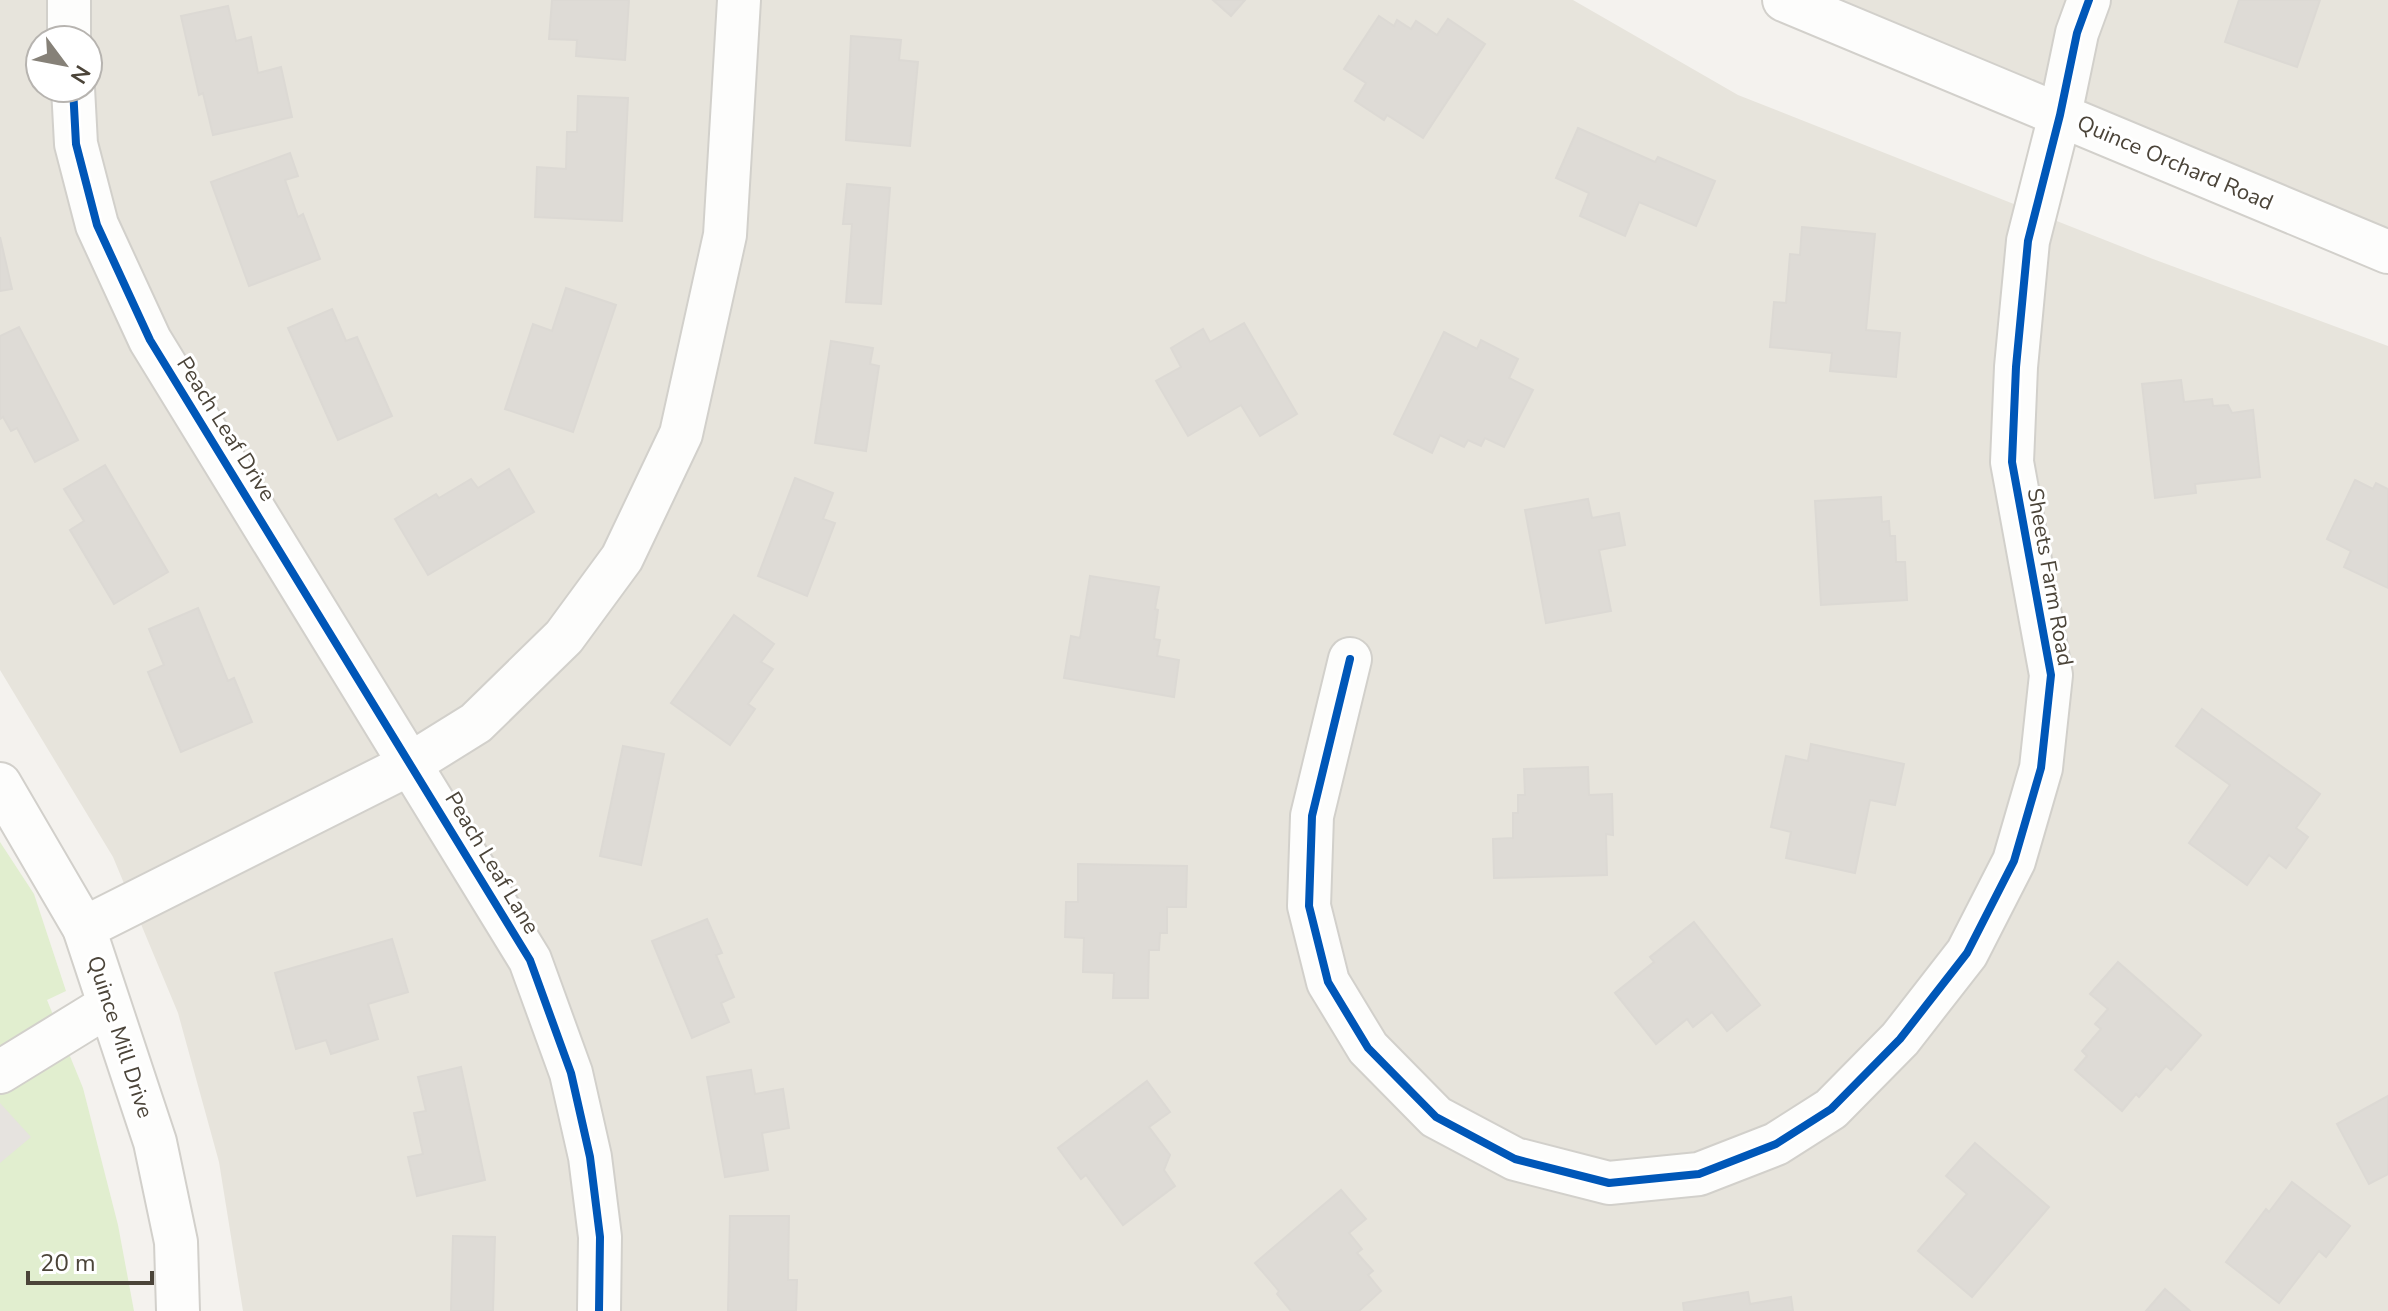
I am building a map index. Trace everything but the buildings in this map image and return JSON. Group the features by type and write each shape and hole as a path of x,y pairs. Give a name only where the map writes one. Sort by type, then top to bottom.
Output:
{"street":[{"path":"69,0 69,24"},
{"path":"84,928 410,764 476,723 564,637 622,558 681,434 725,235 739,0"},
{"name":"Quince Orchard Road","path":"1784,0 2388,252"},
{"name":"Sheets Farm Road","path":"1350,659 1312,816 1309,906 1328,982 1368,1048 1436,1117 1515,1159 1609,1183 1699,1174 1776,1144 1831,1109 1900,1039 1967,953 2014,861 2041,768 2051,675 2012,462 2016,367 2028,241 2077,33 2089,0"},
{"name":"Peach Leaf Drive","path":"74,104 76,144 97,225 150,340 410,764"},
{"name":"Peach Leaf Lane","path":"410,764 530,960 571,1073 590,1157 600,1237 599,1311"},
{"name":"Quince Mill Drive","path":"0,784 84,928 155,1142 176,1242 178,1311"},
{"path":"0,1072 109,1005"}],"shaded area":[{"path":"0,0 1573,0 1738,95 2153,259 2388,346 2388,1311 243,1311 219,1162 178,1013 113,857 0,670"},
{"path":"1784,0 2388,0 2388,252"},
{"path":"0,1103 31,1137 0,1163"}],"green space":[{"path":"0,842 34,894 66,991 47,1000 83,1088 118,1225 134,1311 0,1311"}],"cycle path":[{"path":"1350,659 1312,816 1309,906 1328,982 1368,1048 1436,1117 1515,1159 1609,1183 1699,1174 1776,1144 1831,1109 1900,1039 1967,953 2014,861 2041,768 2051,675 2012,462 2016,367 2028,241 2077,33 2089,0"},
{"path":"74,104 76,144 97,225 150,340 530,960 571,1073 590,1157 600,1237 599,1311"}]}
